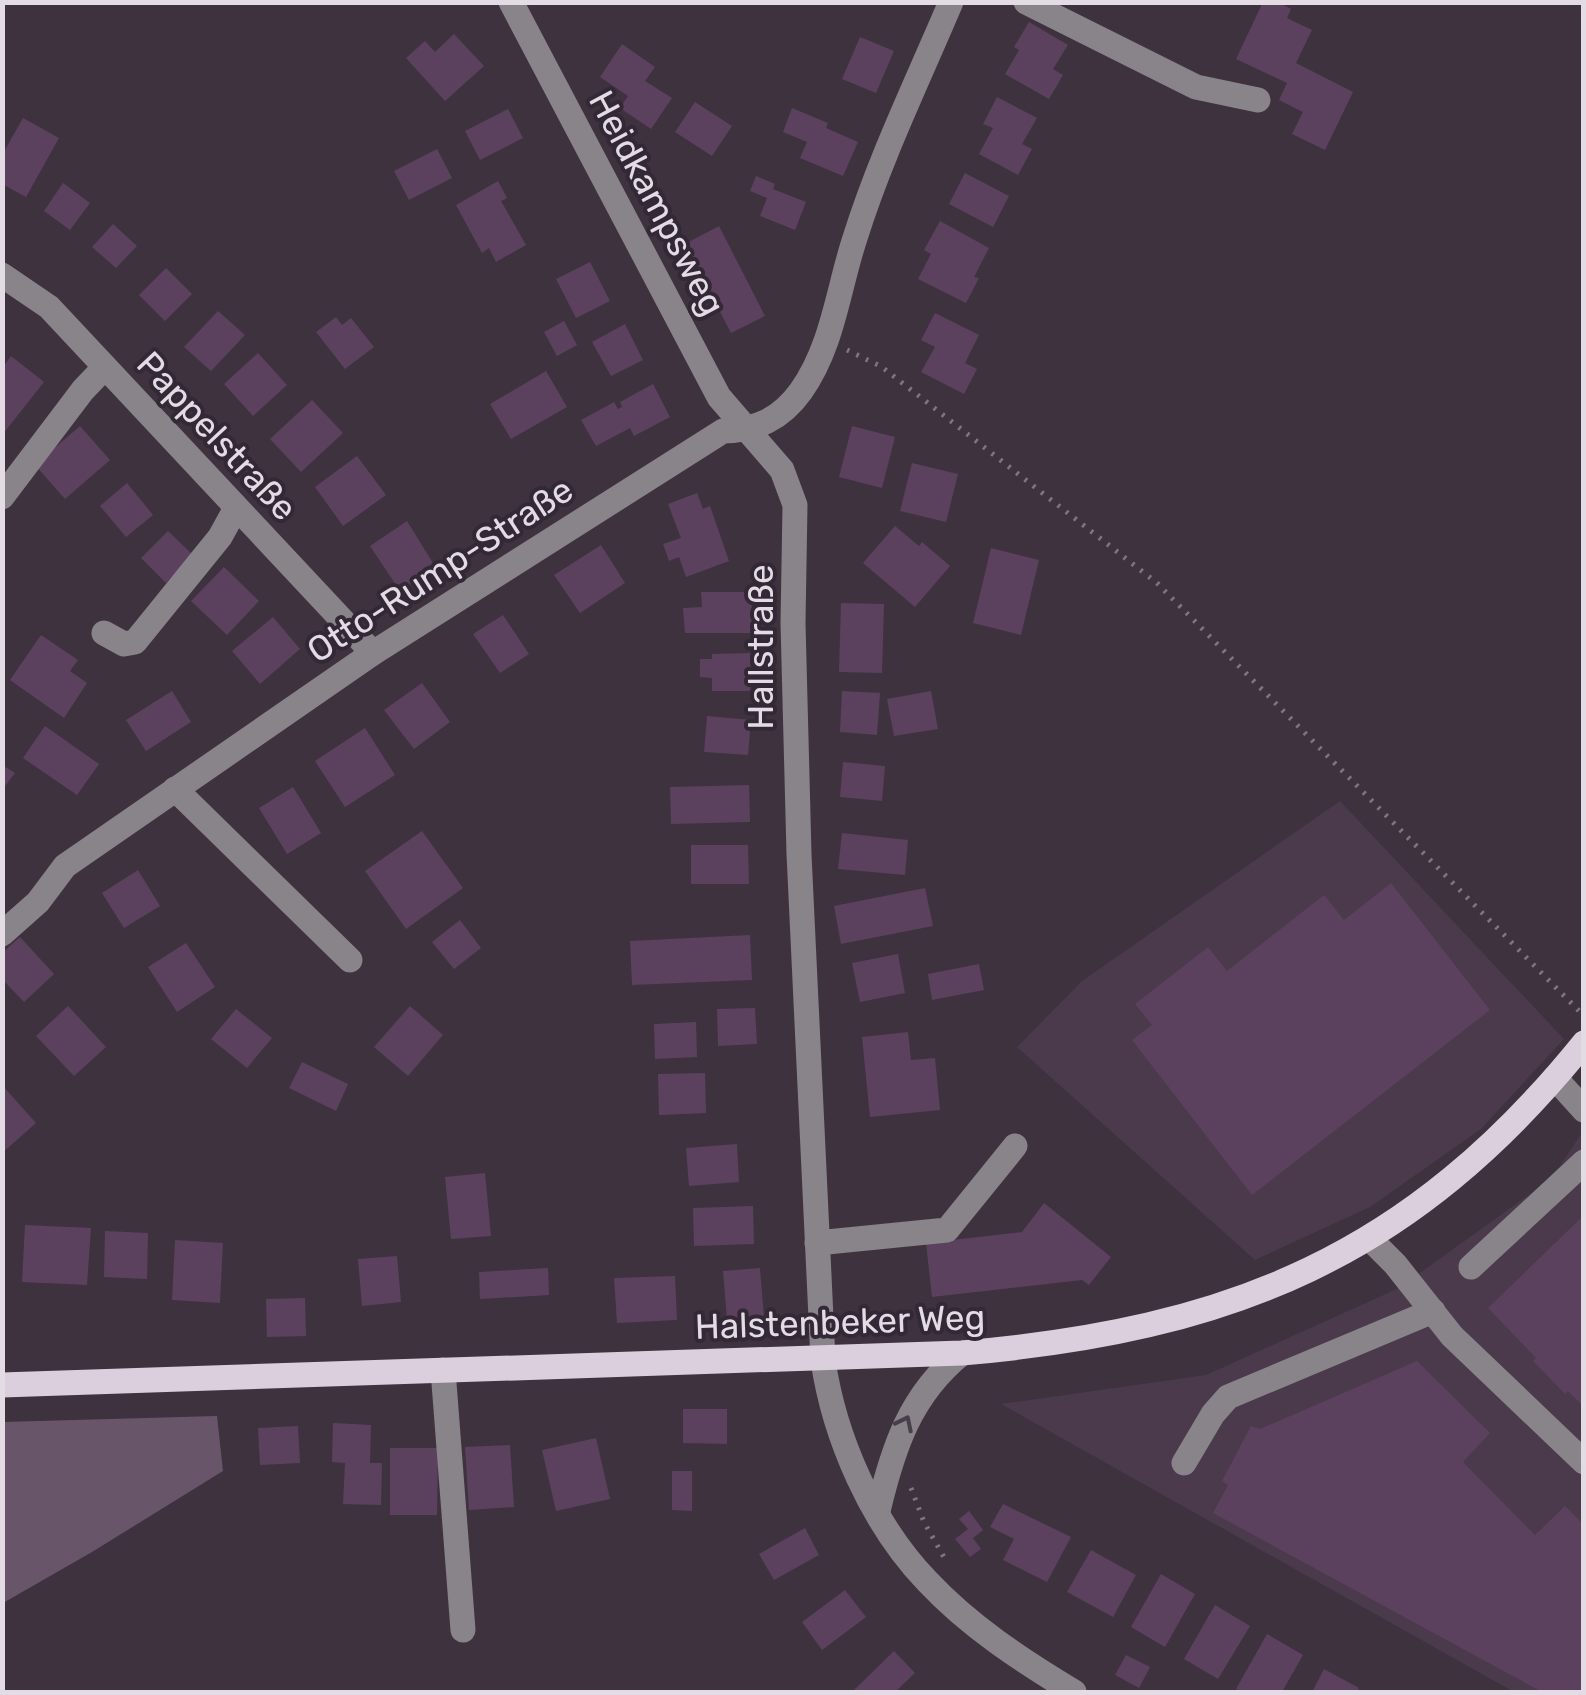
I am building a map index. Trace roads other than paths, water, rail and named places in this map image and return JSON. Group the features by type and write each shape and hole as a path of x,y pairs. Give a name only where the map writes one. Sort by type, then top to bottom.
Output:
{"main road":[{"name":"Halstenbeker Weg","path":"2,1385 962,1353 1055,1345 1176,1319 1256,1294 1370,1240 1500,1138 1584,1043"}],"street":[{"name":"Heidkampsweg","path":"511,2 718,396 750,430"},
{"path":"750,430 789,406 802,390 826,340 855,237 893,136 951,2"},
{"path":"1026,2 1196,87 1258,100"},
{"name":"Pappelstraße","path":"2,275 49,308 373,653"},
{"path":"2,497 105,367"},
{"name":"Otto-Rump-Straße","path":"2,934 38,902 65,866 373,653 723,431 750,430"},
{"name":"Hallstraße","path":"750,430 782,470 795,505 800,872 826,1384 847,1446 878,1510 910,1562 944,1598 1022,1661 1074,1692"},
{"path":"104,633 124,644 135,642 220,537 236,508"},
{"path":"175,789 350,960"},
{"path":"1555,1078 1584,1110"},
{"path":"817,1244 947,1230 1015,1146"},
{"path":"1471,1267 1584,1162"},
{"path":"1370,1240 1395,1264 1452,1336 1584,1462"},
{"path":"1184,1463 1213,1414 1228,1397 1433,1311"},
{"path":"878,1510 890,1462 910,1410 941,1370 962,1353"},
{"path":"444,1370 463,1630"}]}
